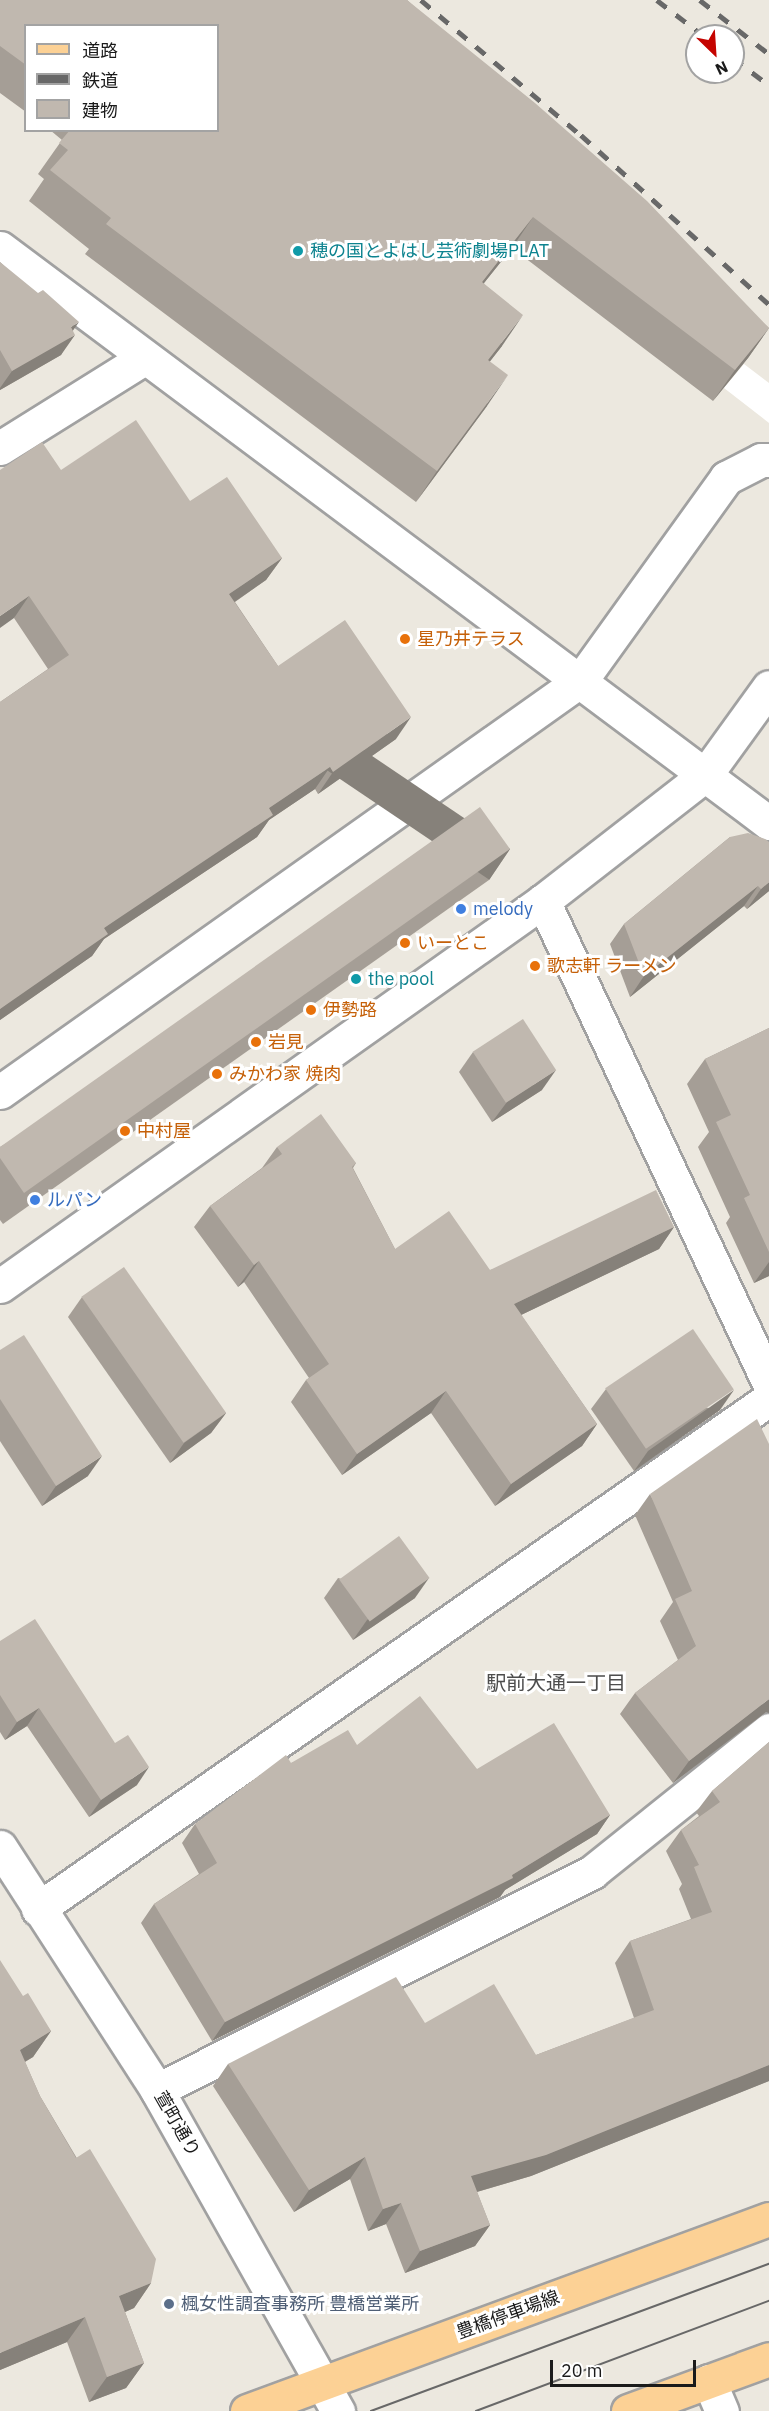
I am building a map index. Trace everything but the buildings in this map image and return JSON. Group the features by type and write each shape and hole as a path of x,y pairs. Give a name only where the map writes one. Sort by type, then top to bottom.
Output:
{"main road":[{"name":"豊橋停車場線","path":"248,2411 769,2219"},
{"path":"628,2411 769,2359"}],"street":[{"path":"0,248 144,358 581,680 769,823"},
{"path":"0,448 144,358"},
{"path":"0,1092 581,680 726,478 761,459 769,460"},
{"path":"0,1286 543,901 706,774 769,687"},
{"path":"543,901 769,1383"},
{"path":"38,1909 769,1399"},
{"path":"158,2090 592,1872 769,1730"},
{"name":"萱町通り","path":"0,1846 38,1909 158,2090 324,2382 338,2411"},
{"path":"709,2380 722,2411"}],"pier":[{"path":"744,364 769,383 769,423 724,388"}],"tram line":[{"path":"371,2411 769,2264"},
{"path":"476,2411 769,2301"}],"railway":[{"path":"421,0 581,135 769,304"},
{"path":"657,0 688,24"},
{"path":"700,0 769,54"},
{"path":"745,67 769,85"}],"place":[{"name":"穂の国とよはし芸術劇場PLAT","path":"298,251"},
{"name":"星乃井テラス","path":"405,639"},
{"name":"melody","path":"461,909"},
{"name":"いーとこ","path":"405,943"},
{"name":"歌志軒 ラーメン","path":"535,966"},
{"name":"the pool","path":"356,979"},
{"name":"伊勢路","path":"311,1010"},
{"name":"岩見","path":"256,1042"},
{"name":"みかわ家 焼肉","path":"217,1074"},
{"name":"中村屋","path":"125,1131"},
{"name":"ルパン","path":"35,1200"},
{"name":"楓女性調査事務所 豊橋営業所","path":"169,2304"}],"district":[{"name":"駅前大通一丁目","path":"556,1682"}]}
